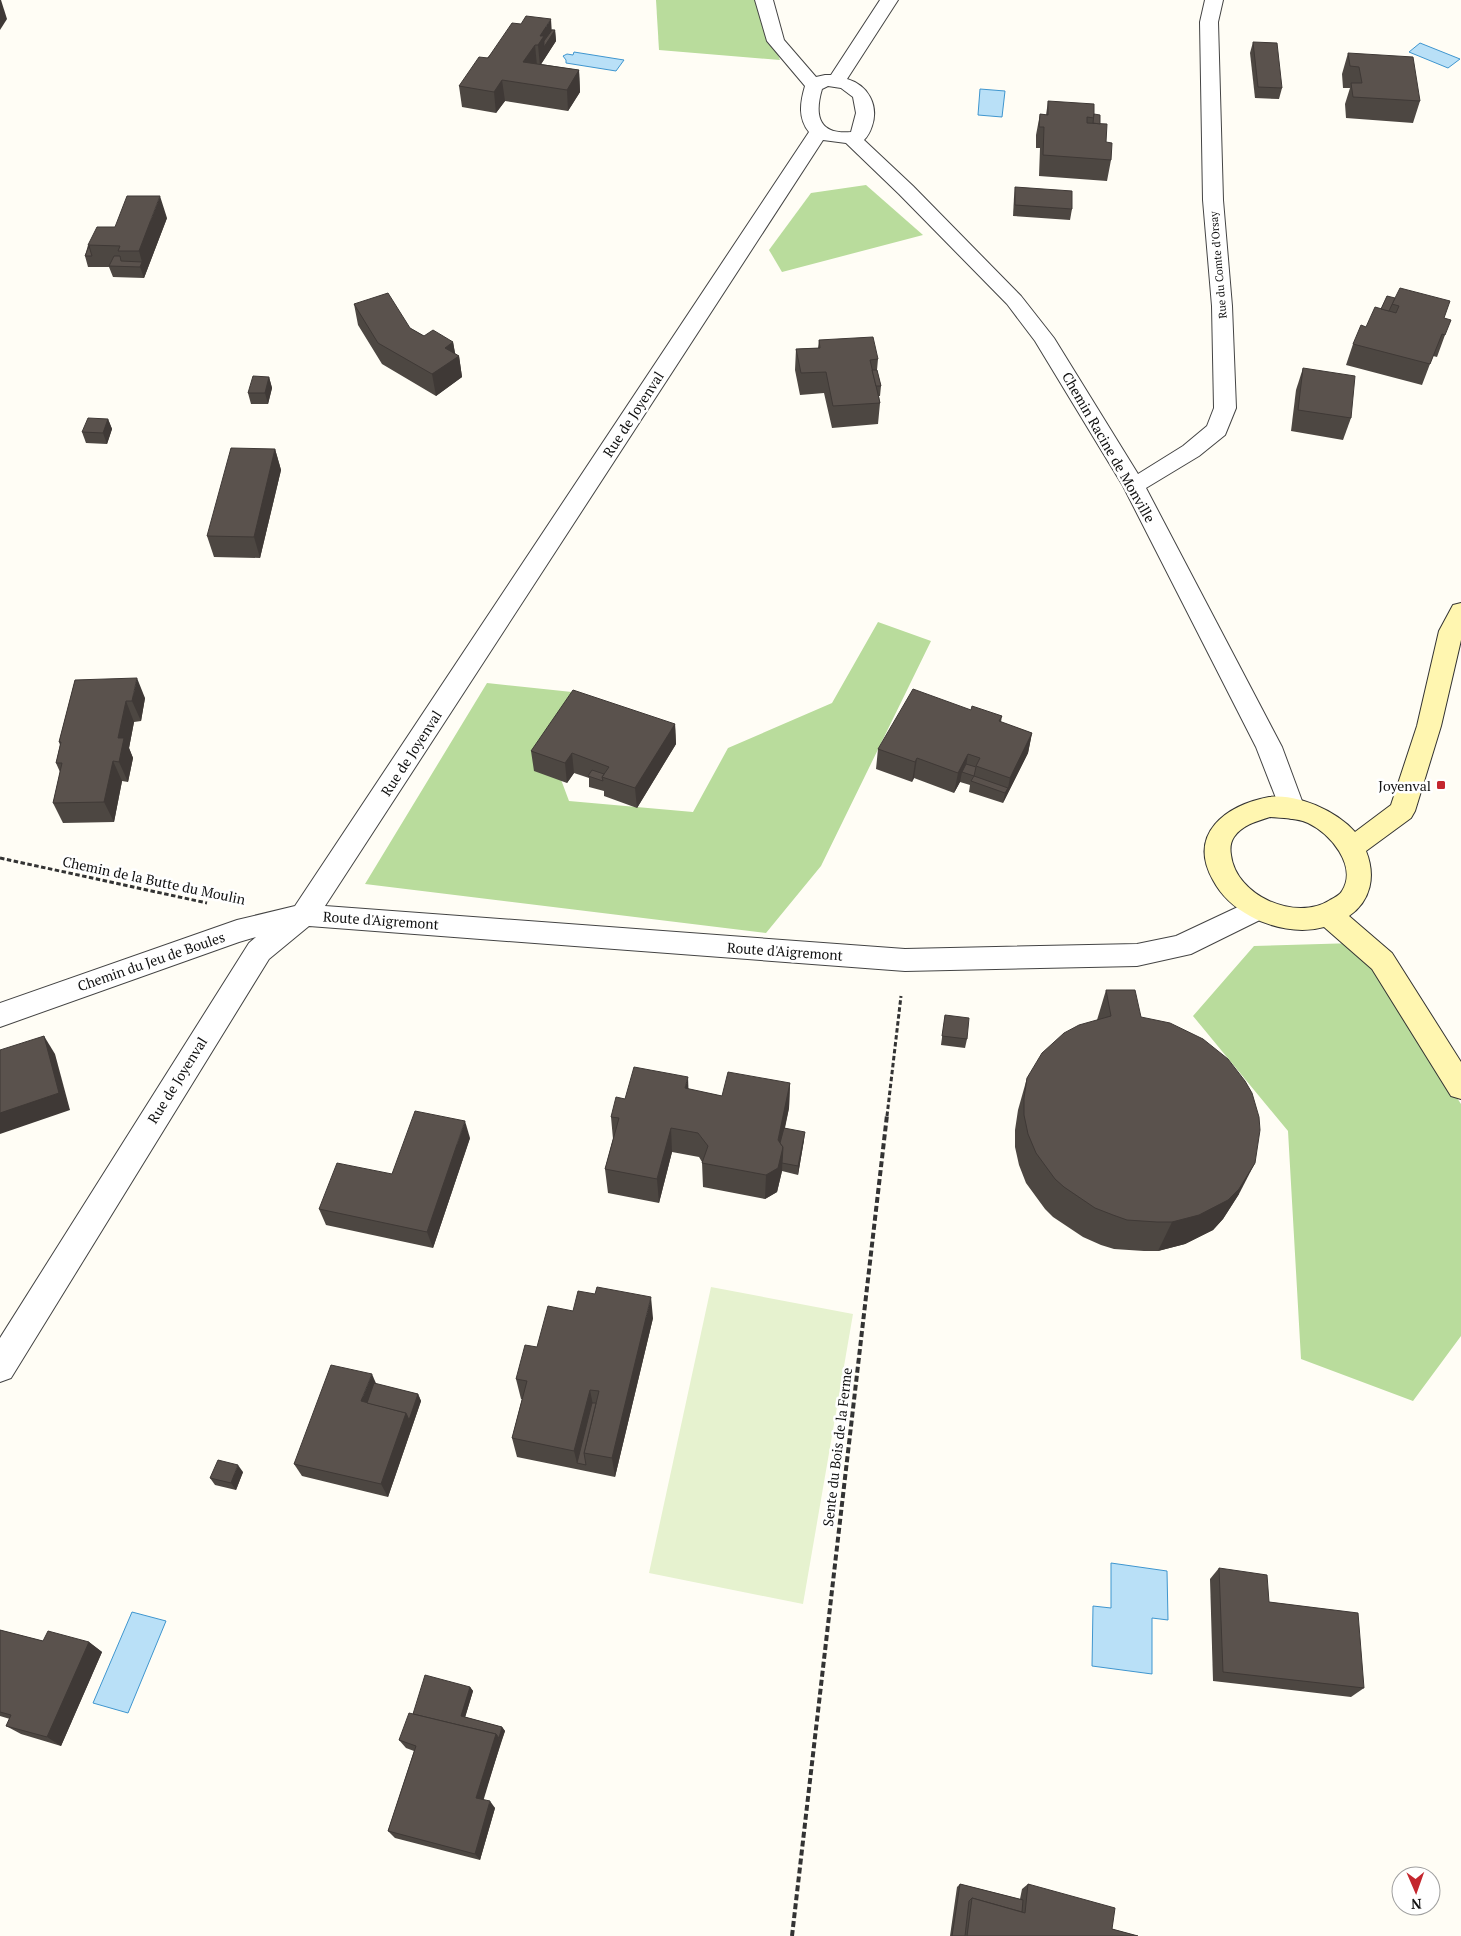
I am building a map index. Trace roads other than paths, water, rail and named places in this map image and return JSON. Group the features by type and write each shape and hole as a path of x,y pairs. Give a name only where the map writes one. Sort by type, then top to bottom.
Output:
{"street":[{"path":"764,0 776,41 814,86"},
{"path":"837,80 889,0"},
{"name":"Rue du Comte d'Orsay","path":"1134,486 1190,451 1217,430 1225,408 1222,306 1213,200 1209,22 1214,0"},
{"path":"825,80 837,80 850,85 862,95 866,110 865,124 859,135 851,138 831,137 818,133 812,125 809,115 809,98 814,86 825,80"},
{"name":"Rue de Joyenval","path":"0,1367 258,951 304,914 818,133"},
{"name":"Chemin Racine de Monville","path":"851,138 906,190 1014,300 1044,338 1134,486 1269,747 1292,808"},
{"path":"1353,847 1402,811 1429,726 1451,631 1461,611"},
{"path":"1270,807 1292,808 1317,816 1338,830 1353,847 1361,874 1352,898 1329,915 1306,920 1281,918 1257,909 1238,897 1225,881 1218,864 1217,847 1222,832 1234,819 1251,811 1270,807"},
{"name":"Route d'Aigremont","path":"304,914 905,960 1137,955 1181,946 1257,909"},
{"name":"Chemin du Jeu de Boules","path":"0,1014 237,931 304,914"},
{"path":"1329,915 1382,961 1461,1086"}],"water":[{"path":"1420,43 1460,59 1448,68 1409,52"},
{"path":"574,52 624,60 616,71 566,63 563,56 567,54 573,55"},
{"path":"980,89 1005,91 1002,117 978,115"},
{"path":"1111,1563 1167,1571 1168,1620 1152,1618 1152,1674 1092,1666 1093,1606 1111,1608"},
{"path":"132,1612 166,1621 128,1713 93,1703"}],"place":[{"name":"Joyenval","path":"1441,785"}]}
